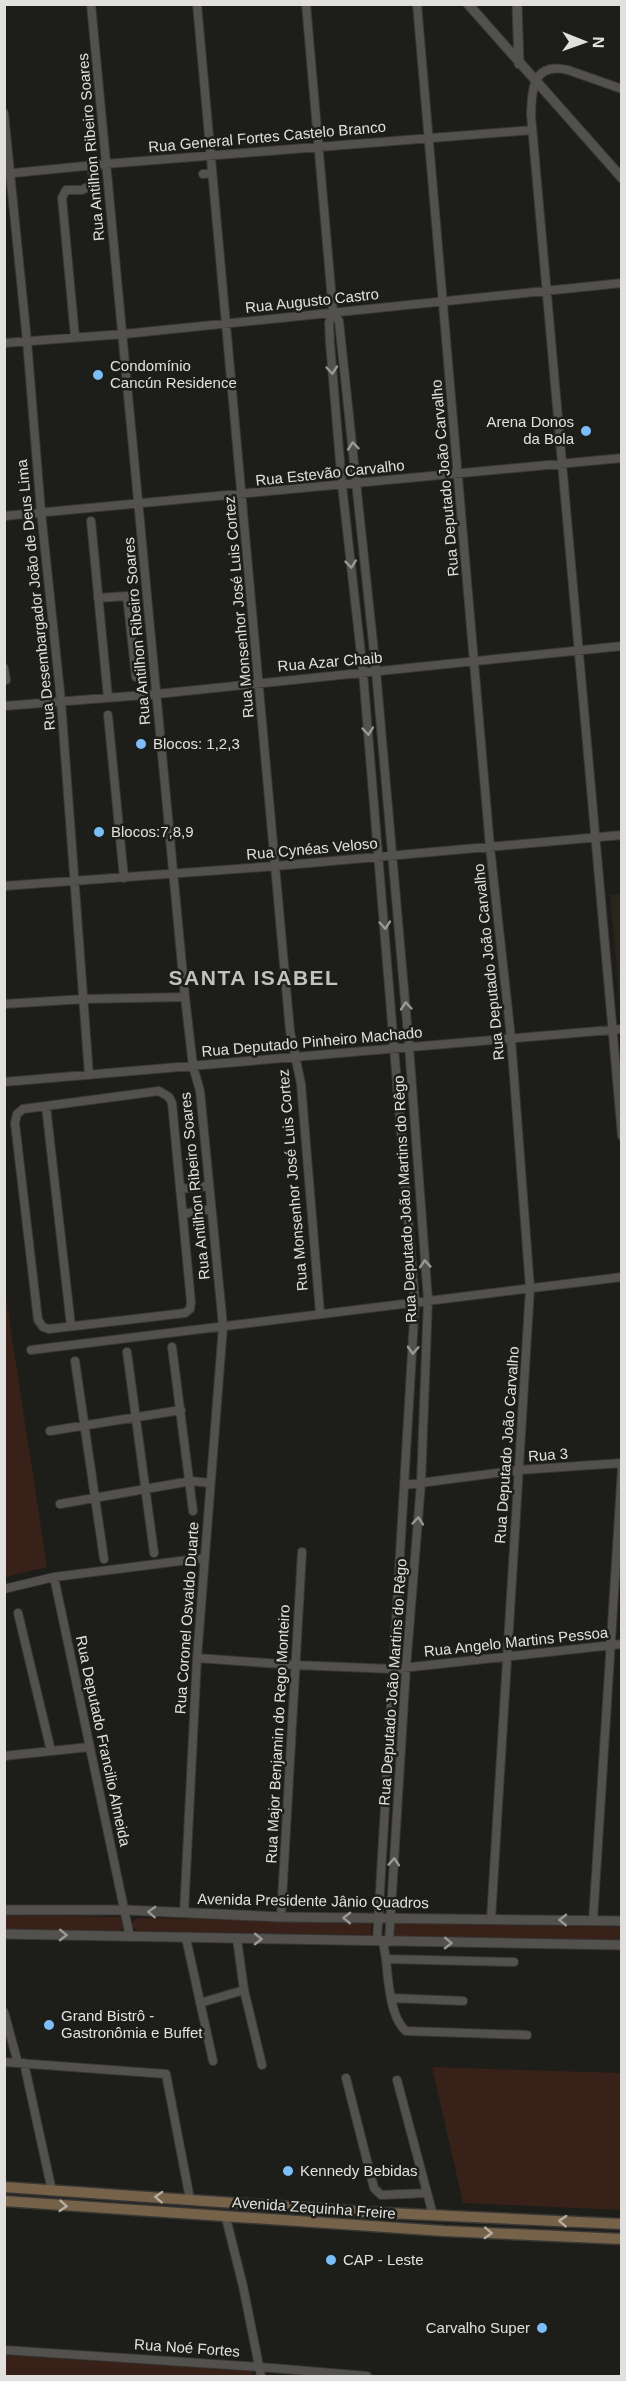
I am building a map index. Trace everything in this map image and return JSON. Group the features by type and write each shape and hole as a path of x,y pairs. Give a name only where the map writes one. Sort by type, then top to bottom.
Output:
{"main road":[{"name":"Avenida Zequinha Freire","path":"4,2187 52,2192 445,2216 621,2224"},
{"name":"Avenida Zequinha Freire","path":"4,2201 226,2218 621,2239"},
{"path":"444,2231 449,2226 445,2216"},
{"path":"466,2217 464,2224 466,2232"}],"street":[{"name":"Rua Antilhon Ribeiro Soares","path":"91,4 185,997 193,1066 200,1091 223,1326"},
{"name":"Rua Monsenhor José Luis Cortez","path":"197,4 290,1031 301,1084 320,1313"},
{"path":"306,4 333,312"},
{"name":"Rua Deputado João Carvalho","path":"417,4 490,847 511,1038 530,1288 491,1919"},
{"path":"468,4 621,178"},
{"path":"518,4 519,64"},
{"path":"621,89 559,68 541,72 535,81 532,96 532,130 579,651 617,1030 621,1136"},
{"name":"Rua Desembargador João de Deus Lima","path":"4,113 7,174 27,341 41,512 61,701 89,1075"},
{"name":"Rua General Fortes Castelo Branco","path":"7,174 211,155 532,130"},
{"path":"75,337 62,198 66,190 82,190 93,184 92,165"},
{"path":"202,174 212,173"},
{"name":"Rua Augusto Castro","path":"4,344 621,284"},
{"name":"Rua Deputado João Martins do Rêgo","path":"333,312 339,321 376,671 410,1046 428,1300 421,1483 406,1668 390,1918 383,1942"},
{"name":"Rua Deputado João Martins do Rêgo","path":"333,312 329,324 330,343 342,485 363,672 415,1302 378,1918 383,1942"},
{"name":"Rua Estevão Carvalho","path":"4,516 621,458"},
{"path":"91,521 108,698"},
{"path":"98,598 127,596 136,677"},
{"name":"Rua Azar Chaib","path":"4,706 157,694 621,646"},
{"path":"4,668 6,680"},
{"path":"108,715 124,878"},
{"name":"Rua Cynéas Veloso","path":"4,886 276,866 621,835"},
{"path":"4,1004 85,999 185,997"},
{"name":"Rua Deputado Pinheiro Machado","path":"4,1082 617,1030"},
{"path":"159,1091 169,1097 172,1103 180,1189 190,1309 185,1313 49,1329 43,1327 38,1320 15,1123 17,1114 23,1109 159,1091"},
{"path":"46,1106 71,1326"},
{"path":"180,1189 209,1186"},
{"path":"183,1214 211,1209"},
{"path":"31,1350 621,1277"},
{"name":"Rua Coronel Osvaldo Duarte","path":"184,1913 197,1658 223,1326"},
{"path":"172,1347 191,1481 193,1511"},
{"path":"127,1352 154,1552"},
{"path":"75,1361 104,1559"},
{"path":"50,1431 181,1410"},
{"name":"Rua 3","path":"405,1485 519,1470 621,1463"},
{"path":"593,1921 612,1646 621,1469"},
{"path":"60,1504 191,1481 210,1483"},
{"name":"Rua Major Benjamin do Rego Monteiro","path":"281,1917 302,1552"},
{"path":"4,1588 54,1577 204,1558"},
{"name":"Rua Deputado Francilio Almeida","path":"54,1577 130,1937"},
{"path":"18,1613 51,1751"},
{"name":"Rua Angelo Martins Pessoa","path":"197,1658 393,1669 621,1644"},
{"path":"5,1755 89,1747"},
{"name":"Avenida Presidente Jânio Quadros","path":"4,1910 125,1910 281,1917 621,1921"},
{"path":"4,1934 621,1945"},
{"path":"186,1938 213,2061"},
{"path":"237,1939 244,1990 261,2065"},
{"path":"383,1942 391,1998 400,2025 410,2032 527,2035"},
{"path":"386,1959 513,1962"},
{"path":"200,2003 244,1990"},
{"path":"391,1998 463,2001"},
{"path":"4,2012 21,2063 52,2192"},
{"path":"4,2062 166,2074 190,2199"},
{"path":"346,2078 374,2188 381,2195 388,2196 427,2193"},
{"path":"397,2080 433,2215"},
{"path":"226,2218 261,2376"},
{"name":"Rua Noé Fortes","path":"4,2350 367,2376"}],"shaded area":[{"path":"621,894 622,1016 610,895"},
{"path":"4,1285 47,1567 5,1577 4,1577"},
{"path":"5,1915 120,1917 123,1927 119,1931 5,1929"},
{"path":"138,1918 371,1922 371,1935 139,1931 132,1927 132,1922"},
{"path":"395,1924 622,1927 621,1940 395,1936"},
{"path":"432,2067 621,2073 621,2210 463,2203"},
{"path":"4,2355 252,2371 252,2376 5,2376"}],"place":[{"name":"Condomínio Cancún Residence","path":"98,375"},
{"name":"Arena Donos da Bola","path":"586,431"},
{"name":"Blocos: 1,2,3","path":"141,744"},
{"name":"Blocos:7,8,9","path":"99,832"},
{"name":"Grand Bistrô - Gastronômia e Buffet","path":"49,2025"},
{"name":"Kennedy Bebidas","path":"288,2171"},
{"name":"CAP - Leste","path":"331,2260"},
{"name":"Carvalho Super","path":"542,2328"}],"district":[{"name":"SANTA ISABEL","path":"254,978"}]}
